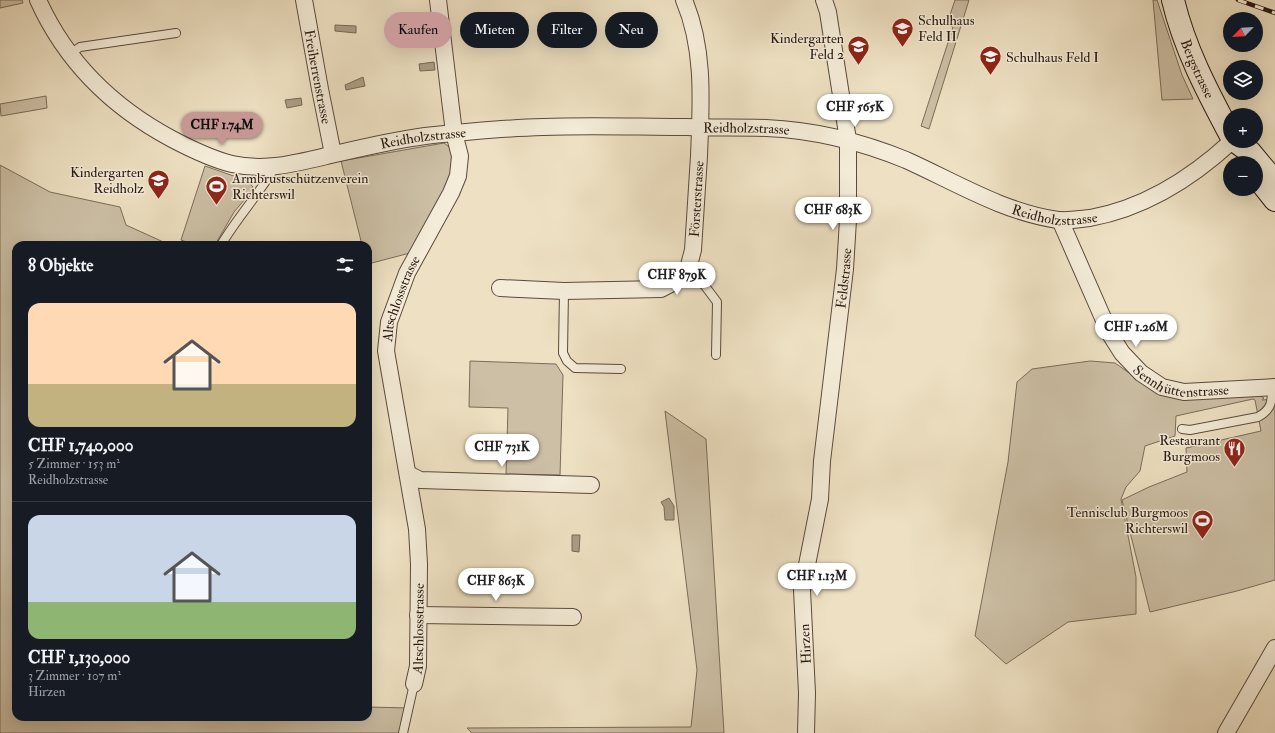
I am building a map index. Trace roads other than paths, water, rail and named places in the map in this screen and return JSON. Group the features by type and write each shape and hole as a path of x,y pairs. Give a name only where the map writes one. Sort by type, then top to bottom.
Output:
{"main road":[{"name":"Bergstrasse","path":"1173,0 1195,65 1223,120"},
{"path":"1244,148 1250,152 1275,182"},
{"path":"1263,185 1275,200"}],"street":[{"name":"Reidholzstrasse","path":"38,0 49,23 70,54 82,70 109,97 157,131 200,153 229,163 244,166 275,167 290,165 392,141 454,133 540,127 597,126 767,128 824,135 848,140 903,159 993,202 1019,211 1060,220 1081,219 1112,214 1143,202 1173,187 1199,170 1226,148"},
{"name":"Freiherrenstrasse","path":"304,0 333,154"},
{"name":"Altschlossstrasse","path":"414,684 418,666 418,536 408,474 390,382 386,351 389,322 407,273 458,176 460,156 454,133 438,0"},
{"name":"Försterstrasse","path":"684,0 695,38 700,66 700,128 693,250 688,269"},
{"name":"Feldstrasse","path":"822,461 845,269 848,220 848,140 828,12 824,0"},
{"name":"Sennhüttenstrasse","path":"1060,220 1110,334 1122,353 1141,373 1162,387 1184,392 1274,387"},
{"path":"500,288 564,291 661,289 680,279 688,269"},
{"name":"Hirzen","path":"806,733 807,693 802,590 820,499 822,461"},
{"path":"408,474 420,480 591,484"},
{"path":"418,615 573,617"},
{"path":"1226,733 1275,648"}],"lane":[{"path":"70,54 80,47 176,33"},
{"path":"223,241 232,226 264,185 275,167"},
{"path":"688,269 705,286 717,302 716,355"},
{"path":"564,291 563,354 567,361 575,368 621,369"},
{"path":"1182,429 1190,430 1258,417 1266,412 1272,402 1274,387"},
{"name":"Altschlossstrasse","path":"404,733 414,684"}],"railway":[{"path":"1238,0 1275,13"}],"place":[{"name":"Schulhaus Feld II","path":"902,48"},
{"name":"Kindergarten Feld 2","path":"859,66"},
{"name":"Schulhaus Feld I","path":"990,76"},
{"name":"Kindergarten Reidholz","path":"159,200"},
{"name":"Armbrustschützenverein Richterswil","path":"216,206"},
{"name":"Restaurant Burgmoos","path":"1235,468"},
{"name":"Tennisclub Burgmoos Richterswil","path":"1203,540"}]}
